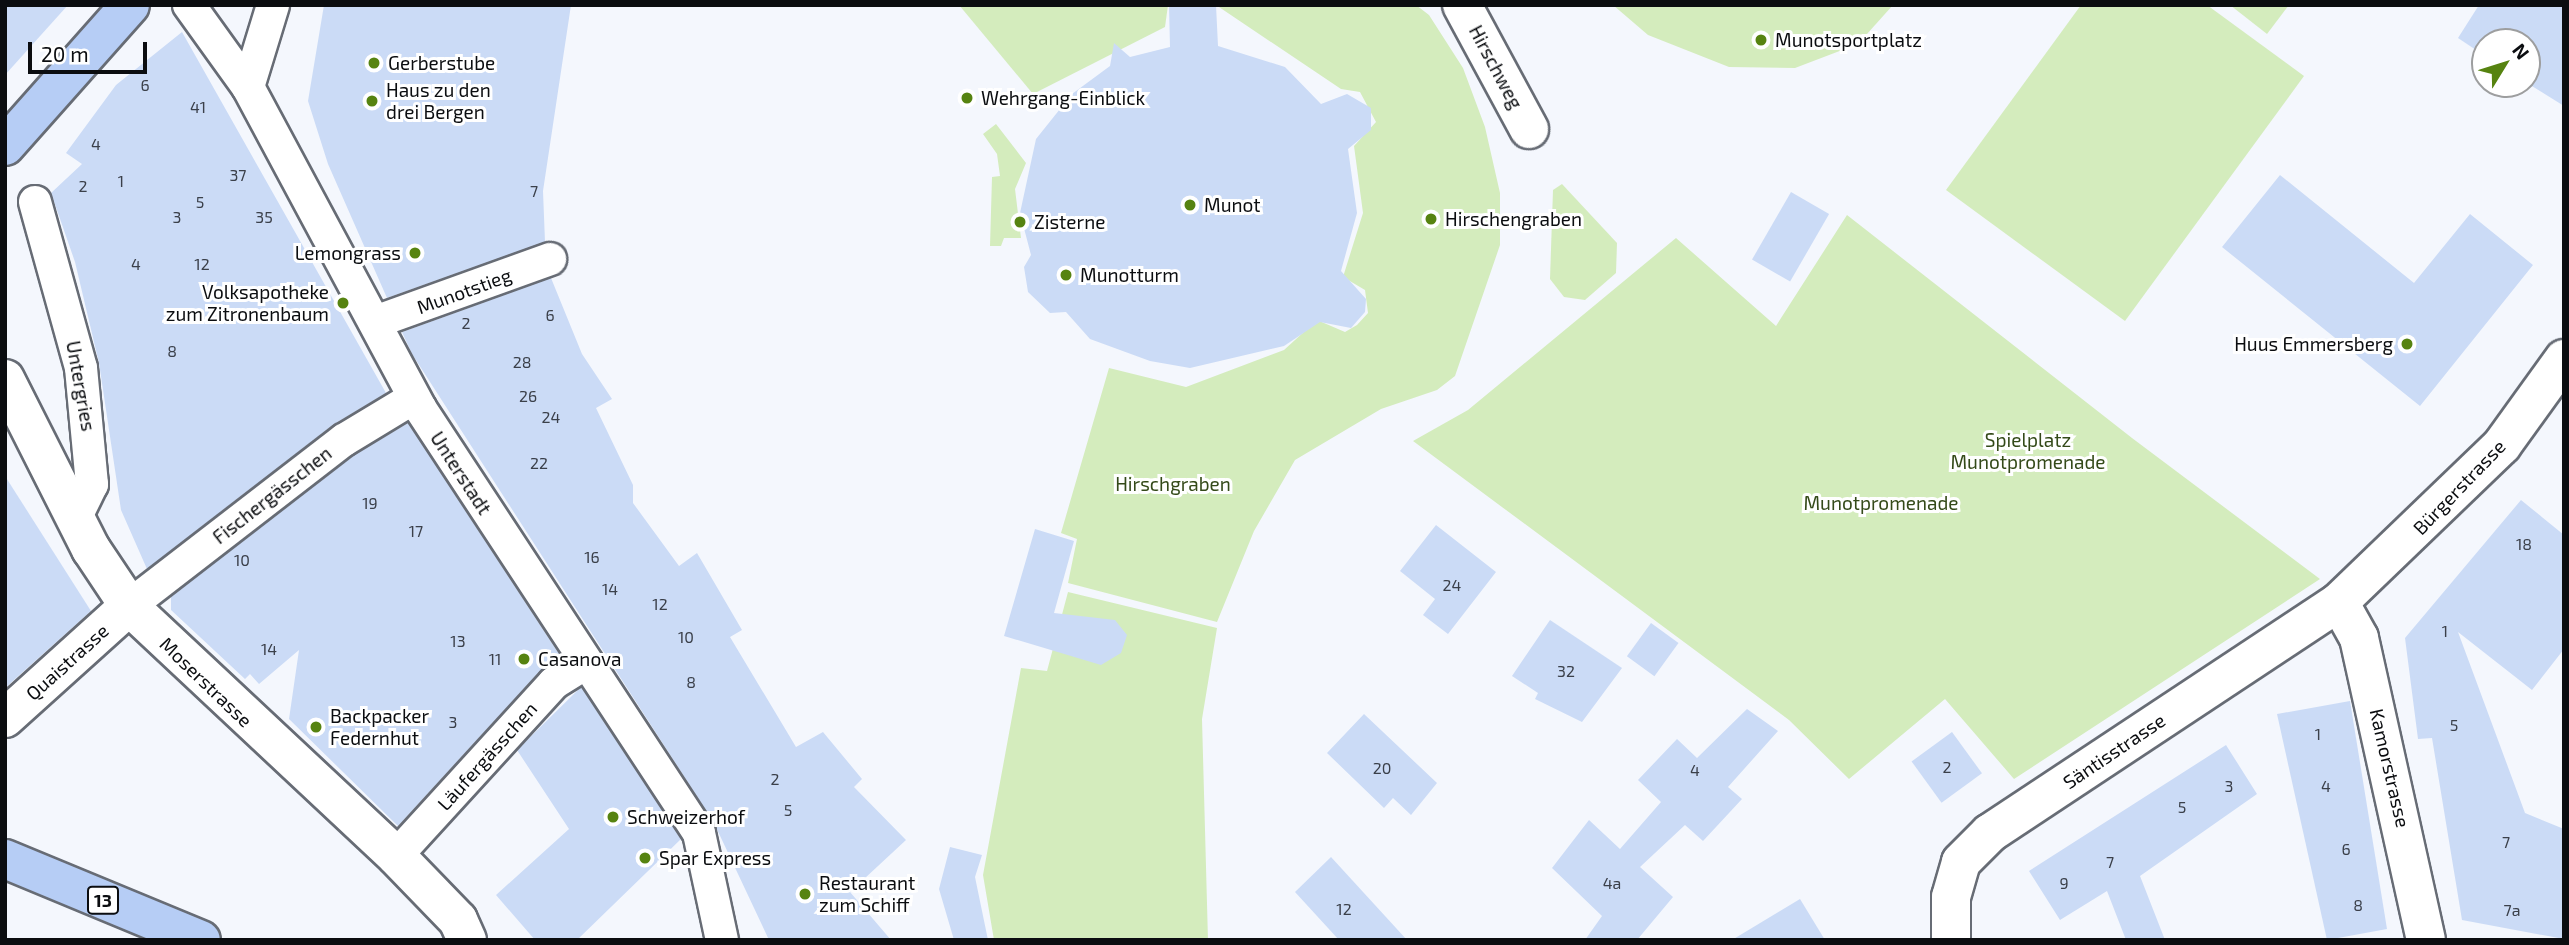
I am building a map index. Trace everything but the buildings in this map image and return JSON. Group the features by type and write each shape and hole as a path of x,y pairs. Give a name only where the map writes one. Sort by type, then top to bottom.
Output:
{"main road":[{"path":"5,146 130,5"},
{"name":"13","path":"5,859 201,940"}],"street":[{"name":"Unterstadt","path":"189,5 248,87 378,321 420,408 584,664 699,833 722,940"},
{"path":"248,87 273,5"},
{"name":"Hirschweg","path":"1462,5 1529,129"},
{"name":"Untergries","path":"35,202 81,368 92,484 75,519"},
{"name":"Munotstieg","path":"378,321 550,259"},
{"name":"Bürgerstrasse","path":"2339,602 2502,445 2564,359"},
{"name":"Moserstrasse","path":"5,379 75,519 129,606 396,856 458,920 467,940"},
{"name":"Fischergässchen","path":"129,606 344,440 410,400 420,408"},
{"name":"Säntisstrasse","path":"1951,940 1951,897 1961,862 1990,833 2339,602"},
{"name":"Kamorstrasse","path":"2339,602 2359,638 2426,940"},
{"name":"Quaistrasse","path":"5,718 129,606"},
{"name":"Läufergässchen","path":"396,856 554,683 584,664"}],"green space":[{"path":"959,5 1168,5 1165,27 1033,94"},
{"name":"Hirschgraben","path":"1216,5 1416,5 1429,15 1463,68 1485,127 1500,193 1500,245 1455,376 1437,390 1381,409 1295,460 1254,531 1217,622 1068,583 1077,539 1061,533 1109,368 1186,387 1284,350 1317,320 1345,332 1357,325 1368,313 1365,290 1343,277 1363,213 1354,146 1376,122 1360,92 1341,89"},
{"name":"Munotsportplatz","path":"1613,5 1893,5 1858,44 1795,68 1729,67 1648,35"},
{"path":"2081,5 2207,5 2304,76 2125,321 1946,190"},
{"path":"2230,5 2289,5 2267,34"},
{"path":"996,124 1026,163 1015,189 1021,238 1004,238 1001,246 990,246 992,177 1000,176 997,154 983,134"},
{"path":"1562,184 1617,243 1616,273 1585,300 1564,297 1550,279 1553,190"},
{"name":"Munotpromenade","path":"1847,215 2132,438 2320,579 2014,779 1945,699 1849,779 1789,720 1413,441 1468,410 1676,238 1776,326"},
{"path":"1068,592 1217,628 1202,719 1208,940 994,940 983,875 1021,668 1047,671"}],"place":[{"name":"Munotsportplatz","path":"1761,40"},
{"name":"Gerberstube","path":"374,63"},
{"name":"Wehrgang-Einblick","path":"967,98"},
{"name":"Haus zu den drei Bergen","path":"372,101"},
{"name":"Munot","path":"1190,205"},
{"name":"Hirschengraben","path":"1431,219"},
{"name":"Zisterne","path":"1020,222"},
{"name":"Lemongrass","path":"415,253"},
{"name":"Munotturm","path":"1066,275"},
{"name":"Volksapotheke zum Zitronenbaum","path":"343,303"},
{"name":"Huus Emmersberg","path":"2407,344"},
{"name":"Casanova","path":"524,659"},
{"name":"Backpacker Federnhut","path":"316,727"},
{"name":"Schweizerhof","path":"613,817"},
{"name":"Spar Express","path":"645,858"},
{"name":"Restaurant zum Schiff","path":"805,894"}],"park label":[{"name":"Spielplatz Munotpromenade","path":"2028,451"}]}
